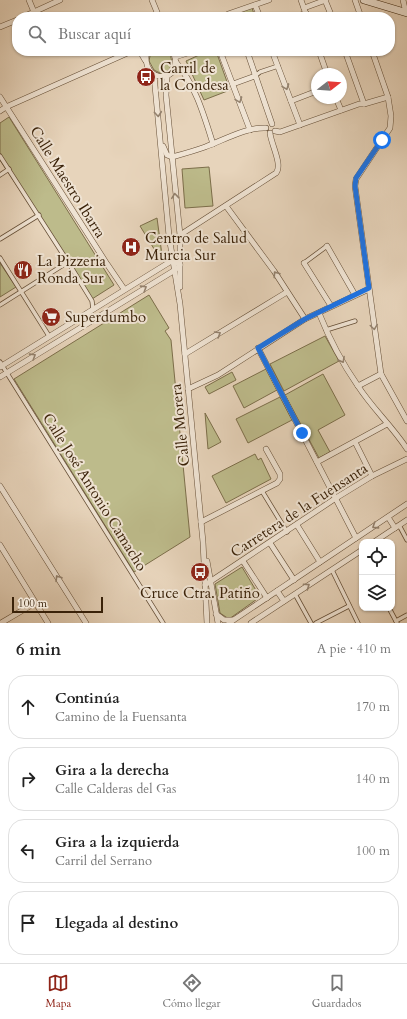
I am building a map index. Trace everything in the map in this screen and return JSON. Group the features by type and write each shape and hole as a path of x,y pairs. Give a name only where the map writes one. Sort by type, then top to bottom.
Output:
{"main road":[{"path":"364,0 406,13"}],"street":[{"path":"29,0 34,12 60,0"},
{"path":"152,0 157,12"},
{"path":"234,12 269,0"},
{"path":"301,0 306,12"},
{"path":"307,12 325,0 330,12"},
{"path":"355,0 359,12"},
{"path":"403,0 406,13"},
{"path":"255,5 258,12"},
{"path":"0,27 12,22"},
{"path":"0,111 121,56"},
{"path":"143,56 148,67 154,75 160,77 167,76 174,70 174,56"},
{"path":"146,56 146,61"},
{"path":"174,56 190,83 203,114 213,144"},
{"path":"222,56 250,130"},
{"path":"180,235 279,170 279,165 271,142 272,132 275,126 272,124 249,56"},
{"path":"274,56 300,126"},
{"path":"321,56 325,68"},
{"path":"346,56 364,104"},
{"path":"374,56 388,97 391,116 390,128 356,178 355,186 381,374 407,420"},
{"path":"233,84 278,66"},
{"name":"Calle Morera","path":"154,75 169,236 180,304 185,354 203,542 207,623"},
{"name":"Calle Morera","path":"167,76 166,95 180,235 180,304"},
{"path":"291,101 311,93"},
{"name":"Calle Maestro Ibarra","path":"0,97 124,289"},
{"path":"161,140 167,155 172,157 213,144 258,127 266,128 266,131 280,132 359,104 388,97"},
{"path":"338,104 341,110"},
{"path":"266,128 268,125 272,124"},
{"path":"0,156 39,215 92,301 93,309"},
{"path":"0,175 9,169"},
{"path":"226,206 274,271 305,319"},
{"path":"0,240 39,215"},
{"path":"331,306 304,262 327,246 355,295"},
{"path":"0,258 49,336"},
{"path":"0,377 175,270 180,265 173,260 1,365"},
{"path":"0,305 68,262"},
{"path":"188,389 218,375 305,319 369,288"},
{"path":"185,354 287,292"},
{"path":"319,313 326,330 358,386 407,449"},
{"path":"326,330 355,320"},
{"path":"258,348 356,538"},
{"name":"Calle José Antonio Camacho","path":"1,365 7,372 163,623"},
{"path":"358,386 381,374"},
{"path":"317,462 387,424"},
{"path":"353,442 372,476"},
{"path":"201,522 277,483 280,479 280,474 266,449"},
{"name":"Carretera de la Fuensanta","path":"205,585 287,532 336,498 372,476 407,459"},
{"path":"0,486 86,623"},
{"path":"262,491 287,532"},
{"path":"216,614 224,620 232,622 407,504"},
{"path":"388,517 397,526 407,540"},
{"path":"378,539 407,520"},
{"path":"297,525 320,562"},
{"name":"Calle Morera","path":"203,542 218,623"},
{"path":"270,543 294,580"},
{"path":"0,545 48,623"},
{"path":"253,622 332,570 359,554"},
{"path":"242,561 267,598"},
{"path":"332,570 358,623"},
{"path":"278,591 284,601"},
{"path":"295,594 311,623"},
{"path":"1,623 36,603"},
{"path":"316,623 349,606"},
{"path":"390,611 396,622 407,614"}],"shaded area":[{"path":"252,8 253,12 240,12"},
{"path":"150,56 170,56 171,65 166,72 162,74 154,70 149,61"},
{"path":"197,56 218,56 230,90 204,100 186,61"},
{"path":"9,117 114,285 92,299 0,160 0,123"},
{"path":"209,167 213,206 185,208 182,169"},
{"path":"157,218 162,255 159,257 140,226"},
{"path":"0,263 16,287 0,297"},
{"path":"149,295 169,328 165,331 171,340 190,537 134,572 14,379"},
{"path":"325,336 339,361 284,391 270,364"},
{"path":"266,369 277,390 244,408 233,386"},
{"path":"232,372 236,380 209,394 205,387"},
{"path":"323,374 345,415 318,430 330,452 319,458 285,395"},
{"path":"280,397 292,420 248,443 236,419"},
{"path":"205,413 221,442 208,449"},
{"path":"255,454 258,460 261,458 271,479 226,503 212,476"},
{"path":"242,567 260,597 229,619 220,613 215,584"}],"place":[{"name":"Carril de la Condesa","path":"146,77"},
{"name":"Centro de Salud Murcia Sur","path":"131,247"},
{"name":"La Pizzeria Ronda Sur","path":"23,270"},
{"name":"Superdumbo","path":"51,317"},
{"name":"Cruce Ctra. Patiño","path":"200,572"}],"route":[{"path":"302,433 258,348 305,319 369,288 355,186 356,178 382,140"}]}
